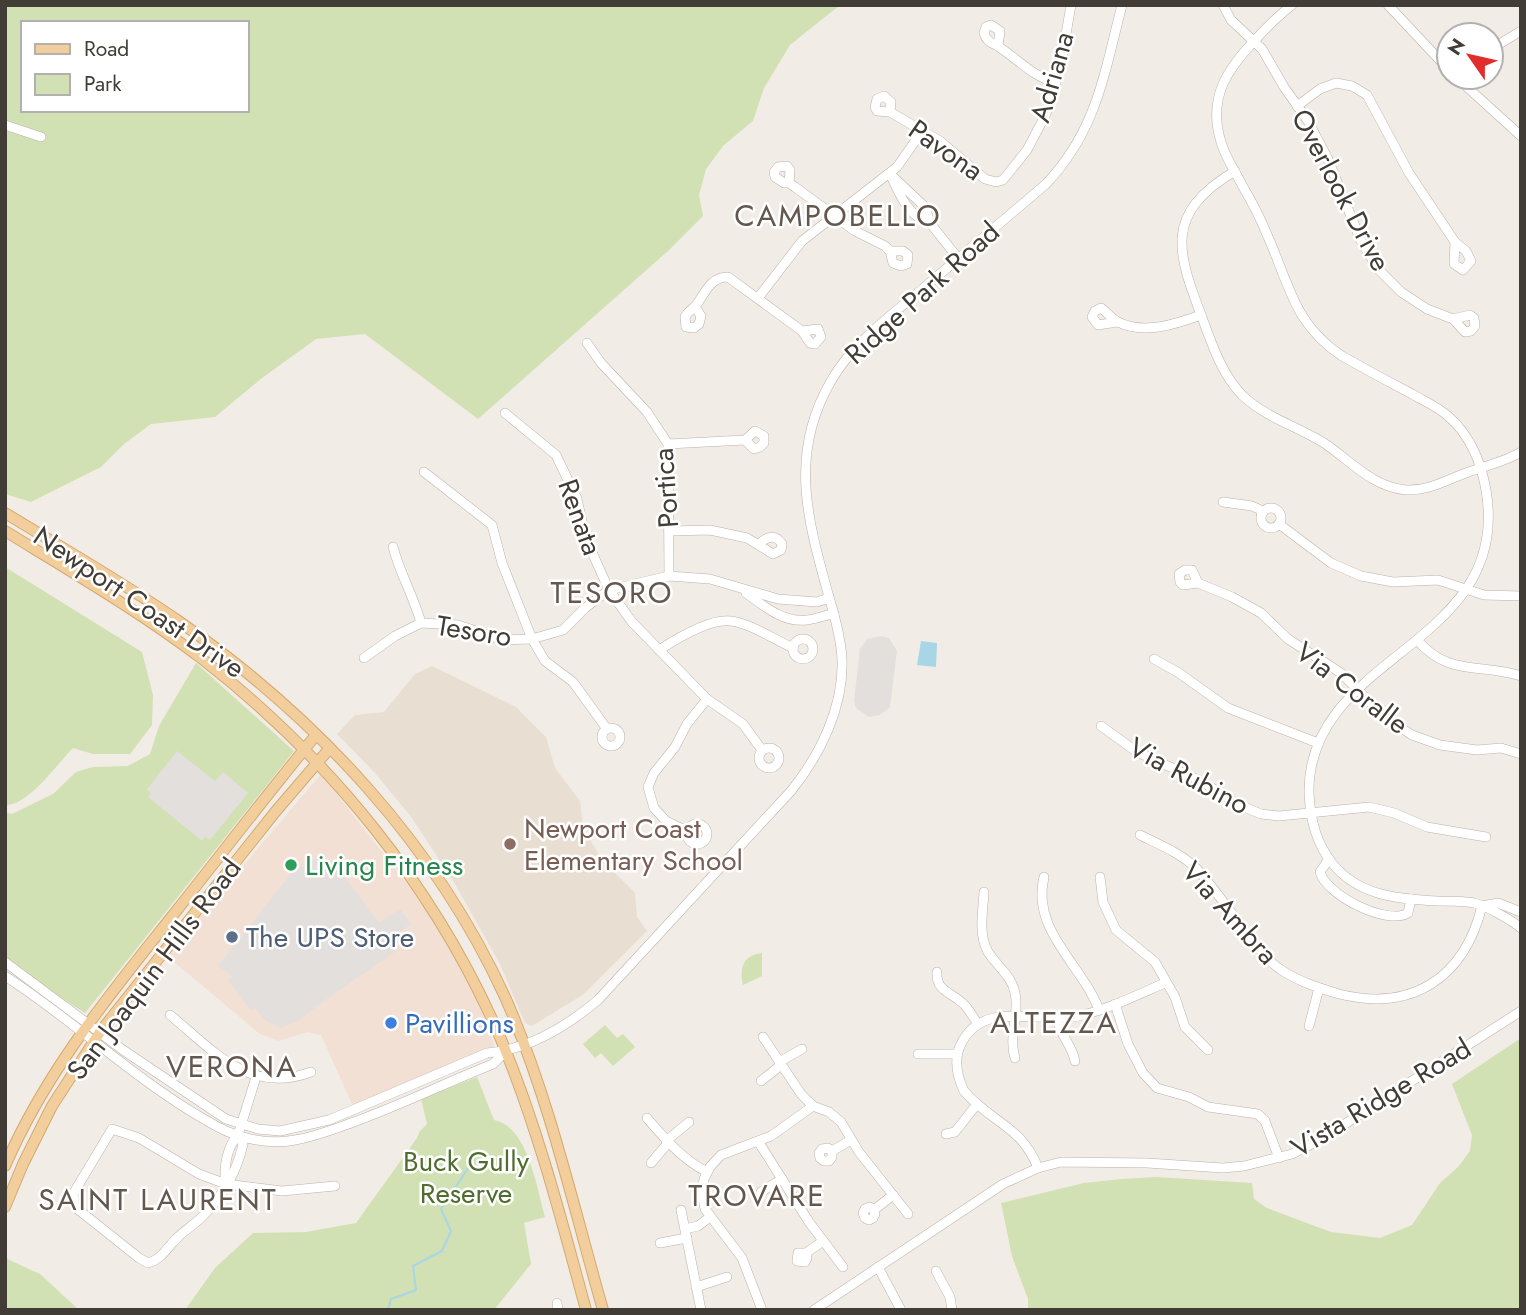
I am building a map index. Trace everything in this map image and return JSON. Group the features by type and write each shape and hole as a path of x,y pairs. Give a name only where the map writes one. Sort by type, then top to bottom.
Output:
{"main road":[{"name":"Newport Coast Drive","path":"5,513 179,621 281,701 379,801 449,893 505,999 546,1105 603,1310"},
{"name":"Newport Coast Drive","path":"5,531 175,639 254,701 318,762 399,860 433,910 475,987 505,1052 529,1114 586,1310"},
{"name":"San Joaquin Hills Road","path":"5,1166 59,1063 316,735"},
{"name":"San Joaquin Hills Road","path":"5,1207 52,1106 97,1037 276,811 330,748"}],"street":[{"name":"Adriana","path":"1003,180 1033,141 1046,114 1056,83 1071,5"},
{"name":"Ridge Park Road","path":"85,1028 181,1104 219,1128 256,1140 280,1142 318,1136 493,1063 505,1052 574,1019 598,1000 799,781 824,738 840,689 842,659 834,614 807,512 805,490 807,449 817,409 831,381 855,349 1046,184 1077,144 1098,98 1122,5"},
{"name":"Overlook Drive","path":"1223,5 1231,20 1254,40 1269,58 1318,137 1361,241 1378,269 1395,287 1414,301 1453,319"},
{"path":"1292,5 1232,64 1219,100 1217,115 1221,143 1269,239 1291,298 1308,327 1342,356 1446,415 1468,440 1480,468 1487,498 1487,531 1480,560 1468,589 1446,615 1359,688 1336,712 1318,743 1310,771 1311,813 1317,838 1329,859 1345,876 1367,890 1391,897 1468,902 1512,920 1521,928"},
{"path":"1388,5 1435,55"},
{"path":"1505,41 1521,31"},
{"path":"998,46 1036,76 1056,83"},
{"path":"1297,106 1320,89 1336,83 1352,86 1367,95 1409,173 1455,242"},
{"path":"1471,91 1521,136"},
{"name":"Pavona","path":"890,112 950,148 985,179 996,182 1003,180"},
{"path":"5,125 41,137"},
{"path":"758,298 802,241 890,174 904,160 923,131"},
{"path":"1235,171 1214,183 1198,199 1191,210 1181,244 1183,267 1217,358 1243,395 1265,413 1323,443 1376,481 1397,489 1420,490 1443,484 1521,452"},
{"path":"890,174 913,204 925,207 930,223 958,258"},
{"path":"789,183 834,216 890,251"},
{"path":"695,307 712,282 722,277 733,279 802,331"},
{"path":"1118,322 1154,327 1201,315"},
{"name":"Portica","path":"587,343 601,363 647,412 668,444 669,576"},
{"name":"Renata","path":"505,414 556,455 577,499 586,539 609,590 632,622 707,699 743,724 762,750"},
{"path":"668,444 745,440"},
{"path":"424,472 492,525 502,563 532,639 545,661 573,682 607,729"},
{"path":"1223,502 1252,506 1263,511 1270,508 1278,510 1281,517 1279,524 1272,528 1264,526 1261,519 1263,511"},
{"path":"1279,524 1331,562 1361,576 1393,582 1438,580 1485,596 1521,596"},
{"path":"670,531 710,530 747,538 759,544"},
{"path":"393,547 400,573 414,597 421,623"},
{"name":"Tesoro","path":"364,658 395,636 421,623 458,625 502,640 532,639 563,630 585,608 609,590 669,576 710,579 778,599 817,601 830,598"},
{"name":"Via Coralle","path":"1198,583 1261,613 1300,649 1330,665 1359,688 1386,718 1400,728 1426,741 1477,750 1501,748 1521,754"},
{"name":"Tesoro","path":"742,590 768,609 790,620"},
{"path":"790,599 790,620 807,620 834,614"},
{"path":"659,650 682,635 729,620 793,648"},
{"path":"1417,640 1432,655 1452,666 1502,671 1521,677"},
{"path":"1154,659 1228,708 1318,743"},
{"path":"688,831 666,821 654,808 648,787 654,773 707,699"},
{"name":"Via Rubino","path":"1101,726 1137,752 1200,781 1250,810 1270,816 1369,807 1394,813 1427,827 1486,837"},
{"name":"Via Ambra","path":"1140,835 1194,866 1270,961 1290,975 1319,989 1368,1000 1393,999 1417,992 1440,978 1459,957 1475,930 1482,906"},
{"path":"1329,859 1320,872 1324,882 1362,907 1401,917 1408,913 1410,899"},
{"path":"1044,877 1041,906 1047,924 1092,992 1099,1010"},
{"path":"1100,877 1103,902 1116,930 1150,956 1175,997 1185,1027 1208,1050"},
{"path":"984,892 983,936 989,952 1013,984 1016,1002 1012,1041 1015,1058"},
{"path":"1482,906 1498,903 1519,910"},
{"path":"5,962 85,1028"},
{"path":"937,972 941,988 962,1002 978,1024"},
{"path":"5,976 85,1028"},
{"path":"1038,1168 1023,1139 969,1097 960,1082 957,1054 964,1038 978,1024 998,1016 1057,1019 1099,1010 1165,983"},
{"path":"1309,1026 1319,989"},
{"path":"1115,1004 1128,1044 1148,1080 1162,1090 1189,1097 1208,1107 1258,1114 1265,1121 1279,1158"},
{"name":"Vista Ridge Road","path":"814,1310 1003,1184 1038,1168 1061,1161 1223,1168 1244,1167 1279,1158 1323,1138 1521,1011"},
{"path":"170,1015 227,1060 256,1077 281,1079 311,1072"},
{"path":"1057,1019 1059,1030 1070,1044 1075,1061"},
{"name":"Ridge Park Road","path":"97,1037 226,1119 258,1129 280,1131 329,1120 487,1053 505,1052"},
{"path":"763,1037 813,1106 828,1112 841,1122 851,1140 908,1214"},
{"path":"761,1081 802,1049"},
{"path":"918,1054 957,1054"},
{"path":"256,1077 238,1135 233,1140 224,1172 226,1184 220,1196 202,1217 177,1238 159,1260 148,1263 75,1207 73,1194 112,1129 139,1138 199,1174 226,1184 282,1191 335,1186"},
{"path":"946,1134 957,1129 977,1104"},
{"path":"762,1310 742,1258 710,1217 702,1193 707,1172 721,1155 780,1130 813,1106"},
{"path":"647,1118 667,1142 694,1165 707,1172"},
{"path":"652,1163 667,1142 689,1122"},
{"path":"832,1151 851,1140"},
{"path":"758,1141 822,1241 843,1267"},
{"path":"761,1192 782,1179"},
{"path":"874,1209 893,1195"},
{"path":"681,1210 701,1310"},
{"path":"660,1243 686,1234 710,1217"},
{"path":"806,1254 822,1241"},
{"path":"878,1267 901,1310"},
{"path":"936,1271 950,1297 952,1310"},
{"path":"696,1287 727,1277"}],"shaded area":[{"path":"882,636 889,638 897,651 890,707 880,715 869,717 856,708 854,701 860,649 867,639"},
{"name":"Newport Coast Elementary School","path":"432,666 516,707 546,737 555,768 580,801 583,828 602,860 635,893 637,917 647,931 584,994 532,1026 525,1023 500,964 455,884 412,818 375,773 337,734 355,715 384,712 415,674"},
{"path":"177,751 215,781 223,772 248,793 210,840 205,837 202,841 148,797 151,793 147,789"},
{"path":"321,774 408,885 462,961 495,1047 353,1106 321,1035 307,1032 279,1041 260,1034 167,956"},
{"path":"317,858 327,859 335,864 379,923 400,909 411,924 391,938 399,949 299,1020 281,1028 266,1021 255,1008 251,1010 228,980 233,976 218,966 298,865 303,868"}],"green space":[{"path":"5,5 840,5 790,45 764,88 753,121 724,145 706,169 699,195 703,216 668,251 478,419 365,334 316,339 262,378 215,417 151,424 124,444 101,467 31,502 5,494"},
{"path":"5,567 142,652 153,695 152,725 130,754 93,754 73,748 32,792 23,799 5,805"},
{"path":"196,663 294,751 85,1013 5,962 5,812 12,814 53,794 76,772 93,767 128,766 150,754 159,726"},
{"path":"762,953 762,976 743,985 744,963 750,956"},
{"path":"605,1025 617,1038 623,1034 635,1047 613,1066 601,1053 595,1058 583,1044"},
{"path":"1521,1038 1521,1310 1028,1310 1028,1299 1012,1256 1001,1203 1084,1183 1156,1177 1252,1183 1254,1199 1267,1208 1331,1232 1380,1238 1412,1225 1440,1183 1458,1167 1470,1151 1472,1135 1452,1084"},
{"name":"Buck Gully Reserve","path":"477,1077 494,1120 506,1125 523,1146 545,1217 524,1223 531,1264 494,1310 185,1310 215,1268 253,1233 306,1232 356,1223 427,1124 421,1099"},
{"path":"5,1258 40,1274 79,1310 5,1310"}],"water":[{"path":"921,641 937,643 936,667 917,665"}],"waterway":[{"path":"388,1310 391,1299 416,1290 413,1266 442,1251 451,1231 441,1209 476,1156"}],"place":[{"name":"Newport Coast Elementary School","path":"510,844"},
{"name":"Living Fitness","path":"291,865"},
{"name":"The UPS Store","path":"232,937"},
{"name":"Pavillions","path":"391,1023"}],"district":[{"name":"CAMPOBELLO","path":"838,215"},
{"name":"TESORO","path":"612,592"},
{"name":"ALTEZZA","path":"1054,1022"},
{"name":"VERONA","path":"232,1066"},
{"name":"TROVARE","path":"757,1195"},
{"name":"SAINT LAURENT","path":"158,1199"}]}
